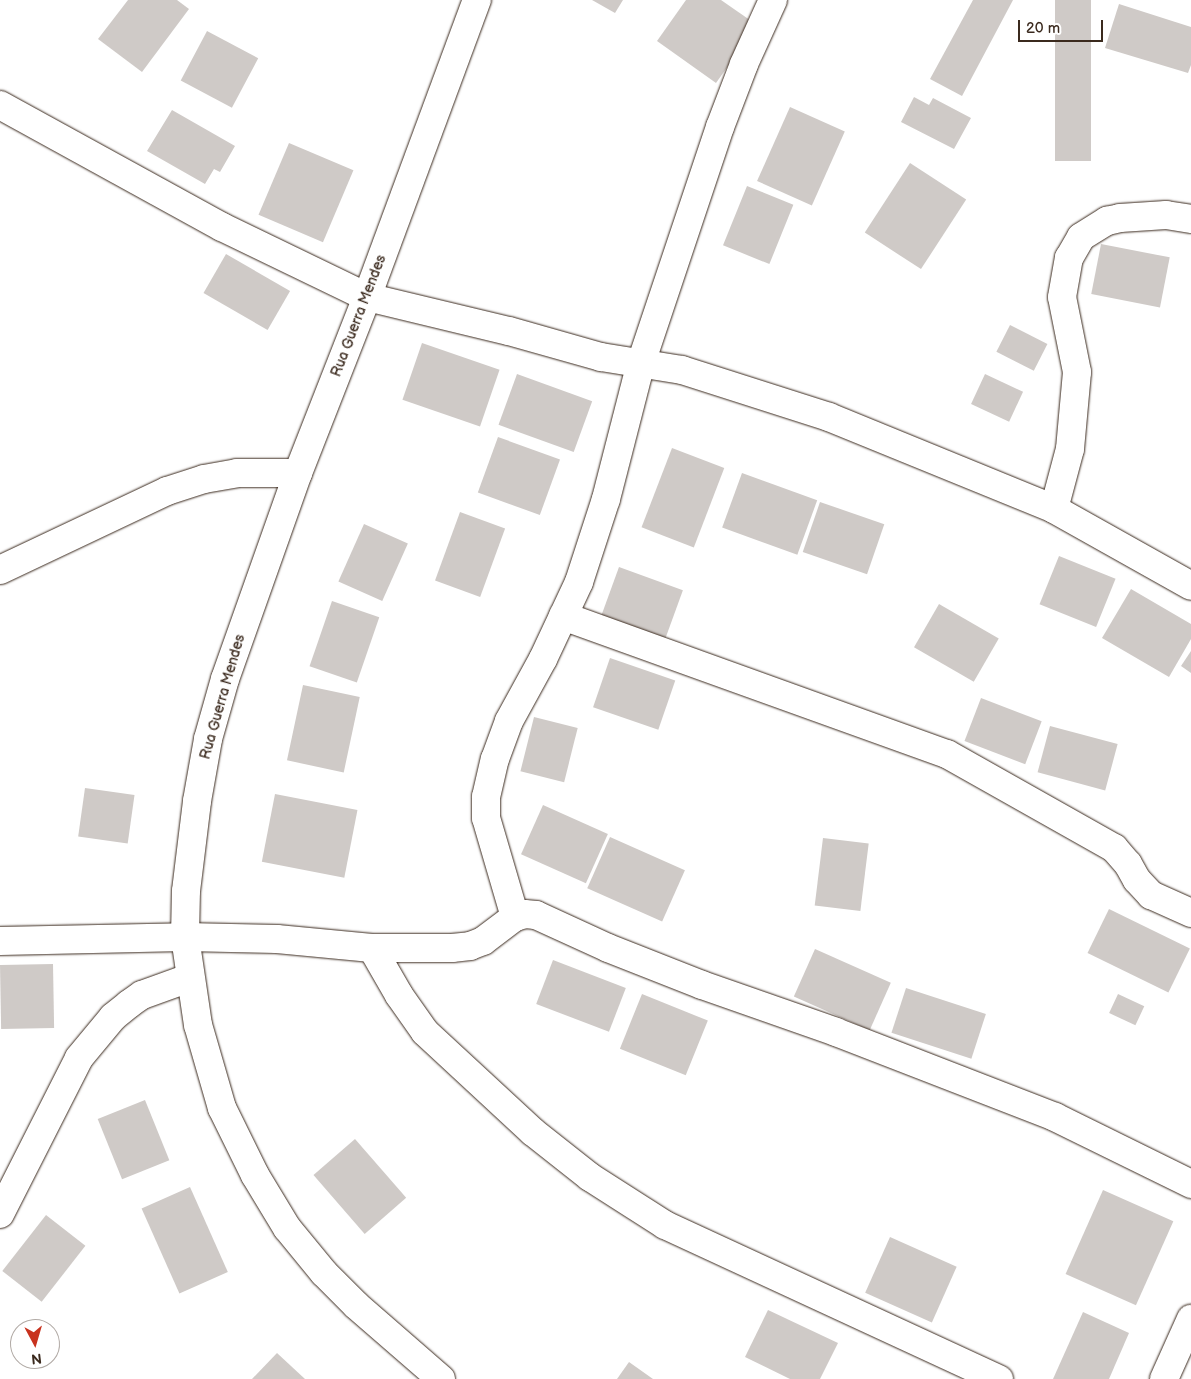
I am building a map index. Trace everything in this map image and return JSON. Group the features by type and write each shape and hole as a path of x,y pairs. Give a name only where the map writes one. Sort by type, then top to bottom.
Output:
{"street":[{"name":"Rua Guerra Mendes","path":"441,1379 356,1305 324,1273 287,1228 255,1175 222,1108 198,1025 189,978 185,937 189,866 208,739 225,679 298,473 367,297 477,0"},
{"path":"515,918 489,834 486,818 486,796 495,759 509,721 543,659 579,582 606,499 641,363 720,127 744,64 774,0"},
{"path":"0,105 222,227 367,297 509,331 601,357 682,370 829,417 1054,510 1191,586"},
{"path":"1054,510 1070,449 1077,372 1062,297 1069,258 1081,237 1107,221 1120,218 1166,215 1191,219"},
{"path":"0,570 167,490 204,479 237,473 298,473"},
{"path":"563,616 947,754 1114,848 1128,864 1137,880 1151,895 1191,913"},
{"path":"0,941 185,937 277,939 372,948 470,946 483,941 515,918 525,914 547,918 608,948 702,985 836,1032 1046,1114 1191,1184"},
{"path":"372,948 399,995 424,1032 534,1132 590,1177 665,1225 999,1379"},
{"path":"0,1214 79,1058 113,1017 135,1000 142,995 189,978"},
{"path":"1164,1379 1191,1319"}],"building":[{"path":"128,0 177,0 189,9 142,72 98,39"},
{"path":"592,0 623,0 615,13"},
{"path":"686,0 721,0 757,25 716,83 657,41"},
{"path":"973,0 1013,0 962,96 930,79"},
{"path":"1055,0 1091,0 1091,161 1055,161"},
{"path":"1119,4 1191,27 1191,65 1188,73 1105,48"},
{"path":"207,31 258,58 232,108 181,80"},
{"path":"914,97 929,105 933,98 971,118 954,149 901,122"},
{"path":"790,107 845,131 812,205 757,181"},
{"path":"172,110 235,146 220,172 214,169 205,184 147,151"},
{"path":"289,143 353,170 323,242 259,215"},
{"path":"910,163 966,199 921,269 865,233"},
{"path":"747,186 793,205 769,264 723,245"},
{"path":"1101,244 1170,257 1160,307 1091,294"},
{"path":"226,254 290,291 268,330 204,293"},
{"path":"1010,325 1047,344 1034,371 996,352"},
{"path":"422,343 500,370 480,426 402,400"},
{"path":"517,374 592,401 574,452 499,425"},
{"path":"985,374 1023,392 1009,422 971,404"},
{"path":"498,437 560,460 540,515 478,492"},
{"path":"672,448 724,468 694,547 642,527"},
{"path":"742,473 817,500 797,555 722,528"},
{"path":"820,502 884,524 867,574 803,552"},
{"path":"460,512 505,528 480,597 435,581"},
{"path":"364,524 408,544 382,601 338,582"},
{"path":"1059,556 1116,579 1096,627 1040,604"},
{"path":"619,567 683,590 664,642 600,619"},
{"path":"1131,589 1191,624 1191,639 1169,677 1102,638"},
{"path":"332,601 379,617 357,683 310,666"},
{"path":"939,604 999,638 974,682 914,647"},
{"path":"1191,651 1191,673 1181,666"},
{"path":"610,658 675,680 658,730 593,707"},
{"path":"303,685 360,697 344,772 287,760"},
{"path":"981,698 1042,721 1025,764 965,741"},
{"path":"534,717 578,728 564,782 520,771"},
{"path":"1050,726 1118,744 1105,790 1038,772"},
{"path":"85,788 135,795 128,843 78,837"},
{"path":"275,794 357,810 344,878 262,862"},
{"path":"543,805 608,834 586,883 521,854"},
{"path":"610,837 685,870 662,922 587,888"},
{"path":"823,838 869,844 860,911 815,905"},
{"path":"1109,909 1190,948 1168,992 1088,953"},
{"path":"815,949 891,983 870,1030 794,997"},
{"path":"553,960 626,988 609,1032 536,1004"},
{"path":"53,964 54,1028 1,1029 0,965"},
{"path":"906,988 986,1014 971,1059 891,1033"},
{"path":"642,994 708,1021 686,1075 620,1049"},
{"path":"1118,994 1144,1006 1135,1025 1109,1013"},
{"path":"145,1100 169,1160 122,1179 98,1119"},
{"path":"355,1139 406,1198 365,1234 313,1175"},
{"path":"190,1187 228,1272 179,1294 142,1209"},
{"path":"1103,1190 1173,1221 1136,1305 1066,1274"},
{"path":"46,1215 85,1246 42,1302 2,1271"},
{"path":"890,1237 957,1267 932,1322 865,1293"},
{"path":"768,1310 838,1343 820,1379 790,1379 745,1357"},
{"path":"1083,1312 1129,1333 1109,1379 1053,1379"},
{"path":"277,1353 305,1379 252,1379"},
{"path":"629,1362 653,1379 617,1379"}]}
